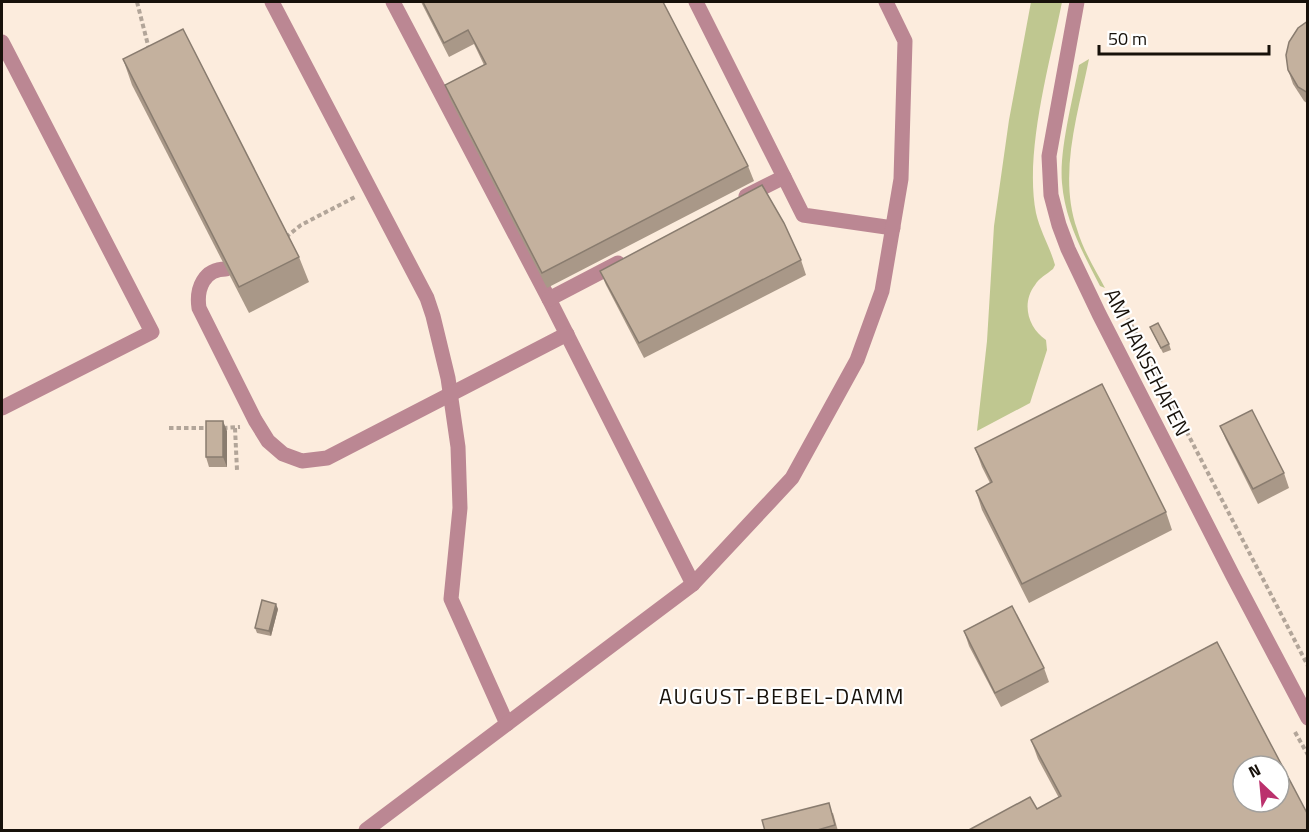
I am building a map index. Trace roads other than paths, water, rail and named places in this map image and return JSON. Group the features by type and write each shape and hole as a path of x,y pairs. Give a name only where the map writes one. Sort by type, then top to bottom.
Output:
{"street":[{"path":"272,2 427,297 441,348 458,447 460,508 451,599 507,724"},
{"path":"393,2 549,299 693,584"},
{"path":"696,2 803,215 893,228"},
{"path":"366,831 693,584 792,478 857,360 882,291 901,179 905,41 886,2"},
{"name":"AM HANSEHAFEN","path":"1077,2 1049,156 1051,195 1059,225 1104,324 1308,718"},
{"path":"2,45 152,332 2,408"},
{"path":"733,203 784,177"},
{"path":"549,299 631,256"},
{"path":"226,269 216,270 203,281 198,291 199,308 255,420 268,441 278,451 302,461 316,461 332,456 567,334"}],"district":[{"name":"AUGUST-BEBEL-DAMM","path":"782,696"}]}
